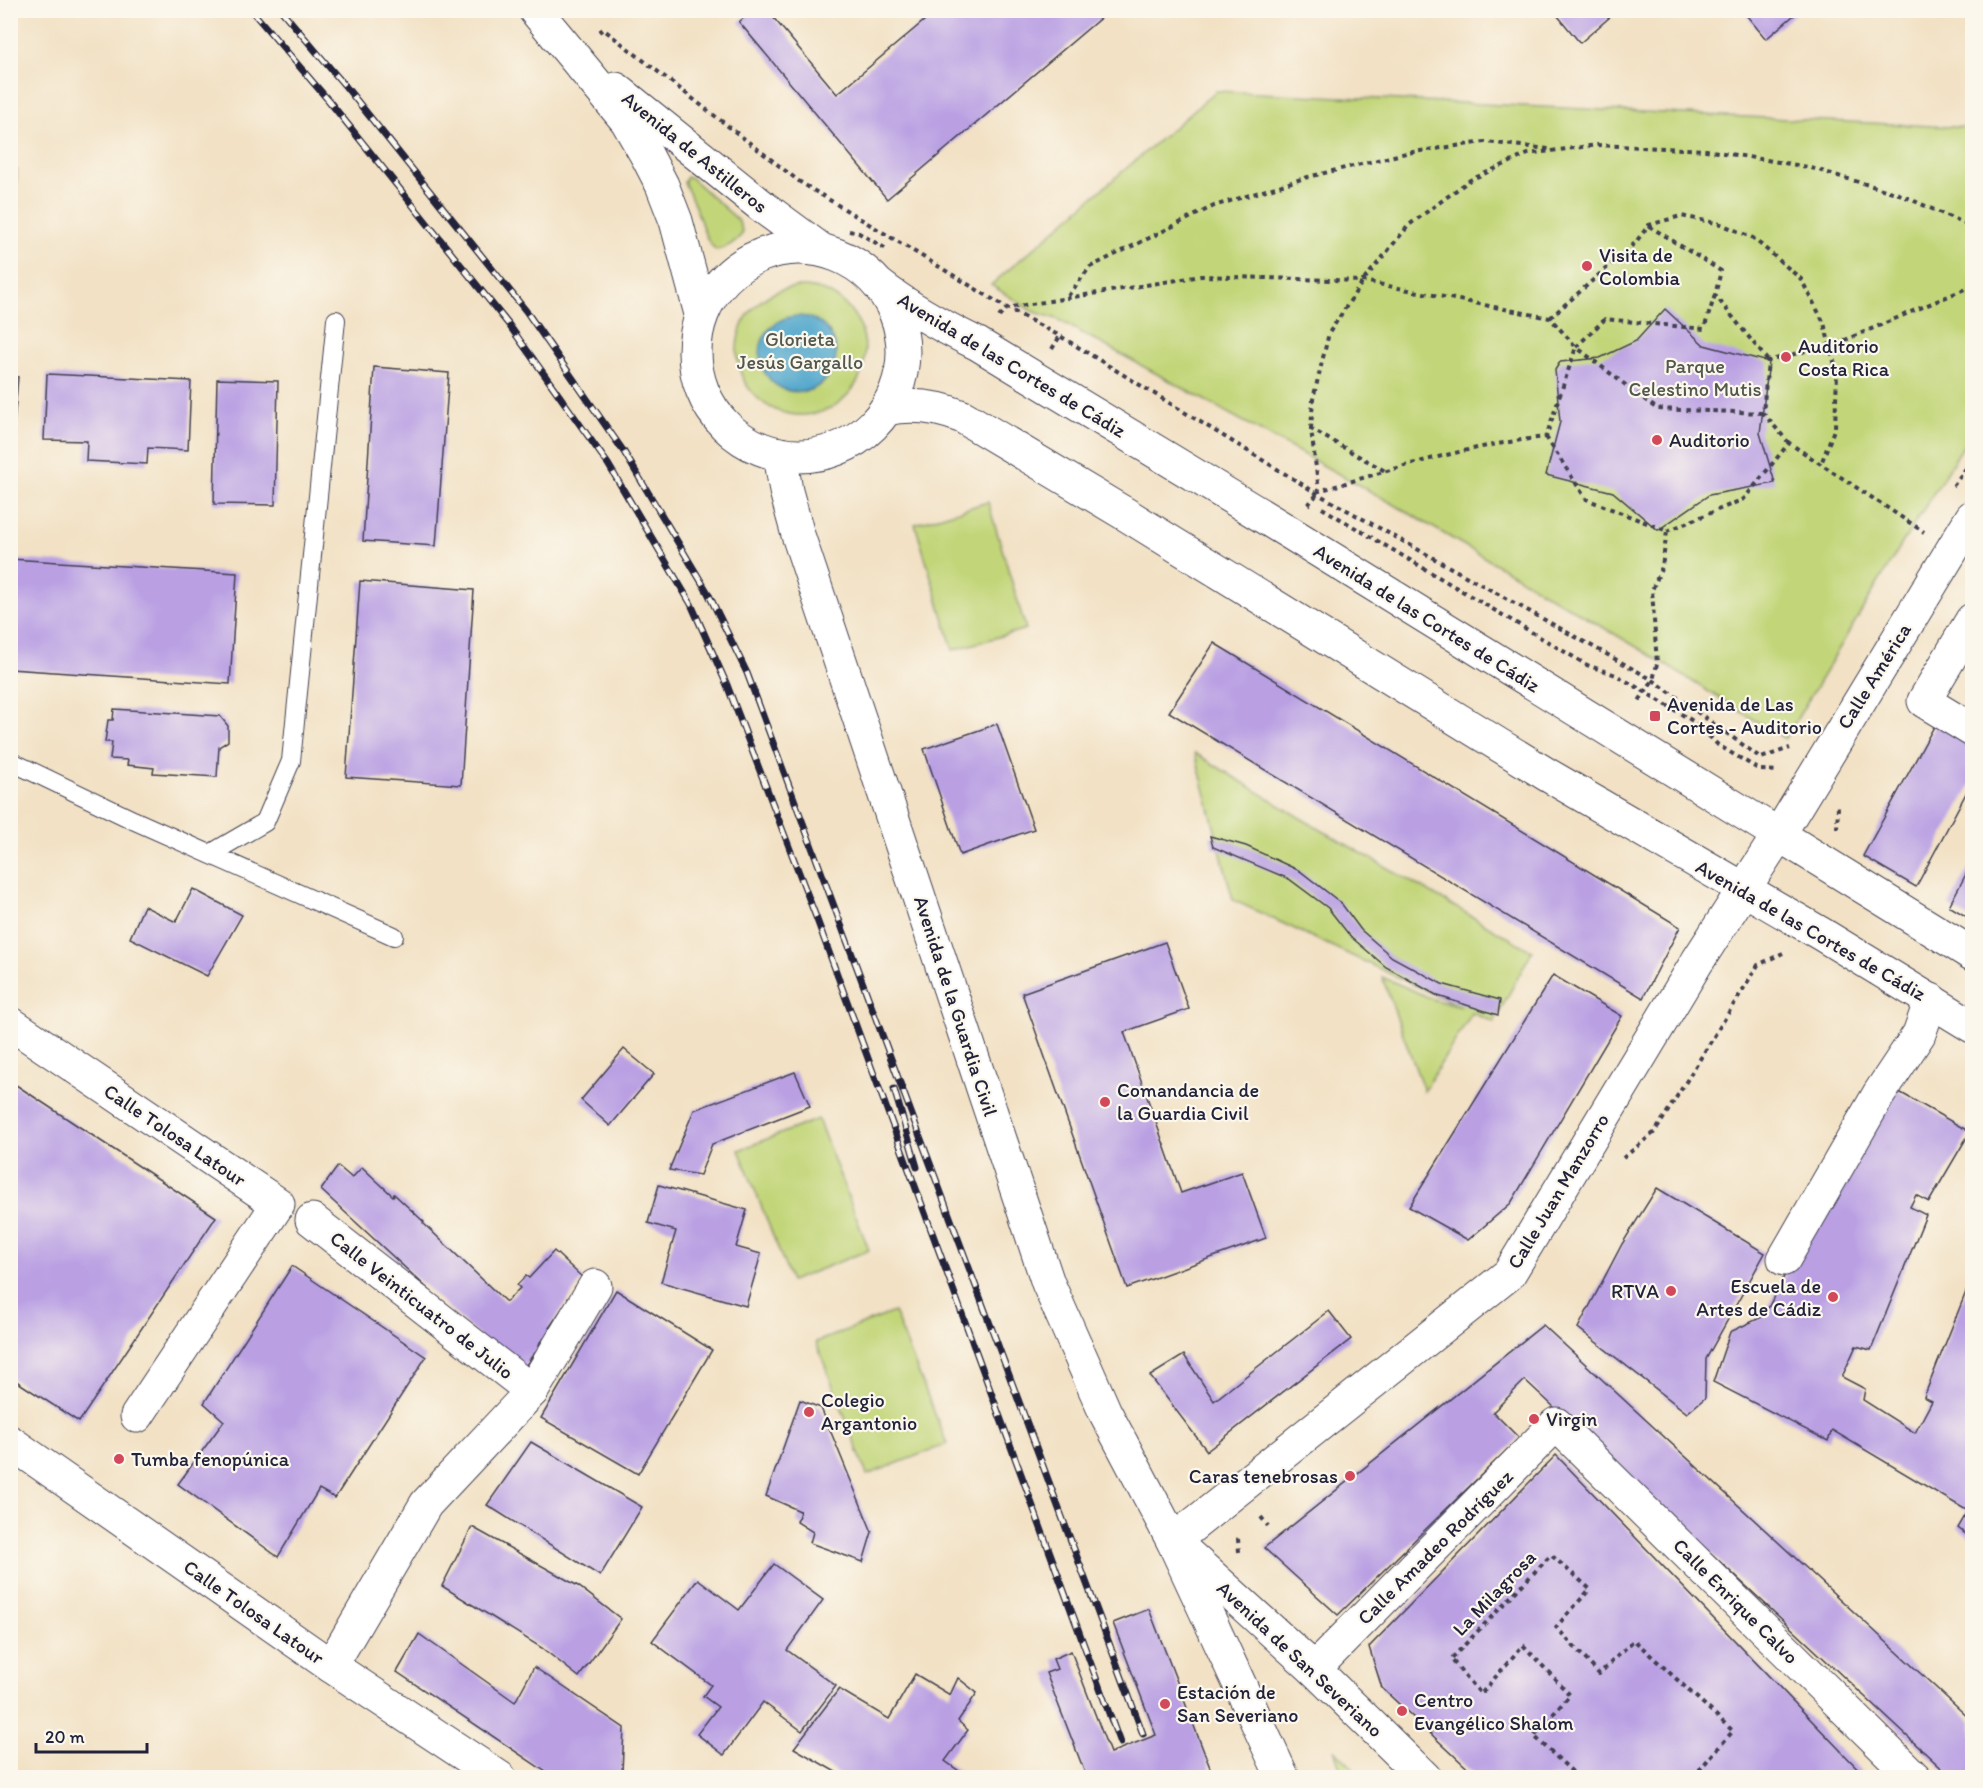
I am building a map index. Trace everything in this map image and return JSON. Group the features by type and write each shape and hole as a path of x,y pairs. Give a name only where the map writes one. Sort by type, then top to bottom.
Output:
{"main road":[{"name":"Avenida de Astilleros","path":"535,10 582,44 763,207 820,249"},
{"name":"Avenida de Astilleros","path":"582,44 662,185 676,221 701,314"},
{"path":"795,247 820,249 842,256 862,269 879,285 892,303 900,324 903,346 902,368 897,390 875,424 862,435 832,451 815,455 780,454 751,444 726,427 708,403 697,374 694,344 701,314 717,287 728,274 748,260 771,251 795,247"},
{"name":"Avenida de las Cortes de Cádiz","path":"879,285 916,311 988,350 1287,531 1972,954"},
{"name":"Avenida de las Cortes de Cádiz","path":"886,410 914,405 943,409 963,417 1128,515 1546,774 1815,930 1972,1026"},
{"name":"Avenida de la Guardia Civil","path":"780,454 786,491 798,535 1048,1283 1105,1412 1173,1541 1283,1778"},
{"name":"Calle América","path":"1778,836 1972,517"},
{"path":"1972,620 1924,701 1972,730"},
{"name":"Calle Juan Manzorro","path":"1173,1541 1509,1274 1742,889 1778,836"},
{"path":"1784,1259 1879,1094 1919,1034 1931,1000"},
{"name":"Calle Tolosa Latour","path":"10,1023 278,1204 136,1416"},
{"name":"Calle Veinticuatro de Julio","path":"312,1220 532,1391"},
{"name":"Calle Veinticuatro de Julio","path":"331,1666 426,1504 532,1391 595,1286"},
{"name":"Calle Amadeo Rodríguez","path":"1314,1669 1556,1424"},
{"name":"Calle Enrique Calvo","path":"1556,1424 1915,1778"},
{"name":"Calle Tolosa Latour","path":"10,1442 331,1666 500,1778"},
{"name":"Avenida de San Severiano","path":"1173,1541 1314,1669 1425,1778"}],"lane":[{"path":"210,854 265,822 291,761 336,320"},
{"path":"10,761 133,820 394,936"}],"path":[{"path":"582,44 603,29 800,182 1006,308 1060,336 1318,494 1653,680 1761,758 1795,746"},
{"path":"1068,297 1090,267 1214,206 1308,177 1406,153 1485,142 1556,150"},
{"path":"1546,437 1508,441 1385,471 1319,490 1311,429 1313,399 1329,333 1364,281 1409,225 1470,180 1528,154 1556,150 1597,145 1706,150 1808,167 1899,194 1972,227"},
{"path":"1550,318 1635,243 1648,225 1681,216 1721,224 1753,238 1801,279 1824,323 1837,373 1835,427 1821,464"},
{"path":"1546,437 1576,347 1605,319 1704,329 1721,271 1648,225"},
{"path":"848,231 859,232 889,251"},
{"path":"1007,323 998,318 1006,308 1201,276 1364,281 1550,318 1576,347 1657,409 1762,412 1789,443 1936,540 1950,553"},
{"path":"1768,361 1843,341 1972,286"},
{"path":"1715,295 1768,361 1762,412"},
{"path":"1044,343 1053,348"},
{"path":"1311,429 1385,471"},
{"path":"1546,437 1586,499 1667,531 1744,499 1789,443"},
{"path":"1302,495 1587,665 1616,675 1645,692 1696,723 1718,745 1760,770 1794,771 1811,782"},
{"path":"1616,735 1653,680 1658,664 1653,590 1662,567 1667,531"},
{"name":"La Milagrosa","path":"1580,1778 1534,1736 1570,1695 1523,1645 1481,1694 1451,1659 1551,1555 1590,1589 1556,1628 1599,1674 1634,1640 1733,1731 1700,1769 1708,1778"}],"green space":[{"name":"Parque Celestino Mutis","path":"1216,91 1972,128 1972,432 1901,545 1785,739 1640,649 1395,505 1057,319 1032,311 991,285"},
{"path":"10,169 17,170 11,269"},
{"path":"687,177 690,177 738,220 743,233 731,244 716,250 709,242 684,182"},
{"name":"Glorieta Jesús Gargallo","path":"801,287 825,292 846,306 860,327 865,351 860,375 846,396 825,410 801,415 777,410 756,396 742,375 737,351 742,327 756,306 777,292"},
{"path":"988,502 1026,629 953,650 915,524"},
{"path":"1195,753 1302,819 1532,951 1494,1022 1472,1013 1424,1091 1382,977 1435,1000 1461,1007 1233,900"},
{"path":"818,1119 869,1250 791,1281 739,1150"},
{"path":"894,1312 947,1444 867,1475 816,1342"},
{"path":"1334,1749 1362,1777 1343,1777"}],"water":[{"path":"798,316 813,319 825,327 833,339 836,354 833,369 825,381 813,389 798,392 783,389 771,381 763,369 760,354 763,339 771,327 783,319"}],"building":[{"path":"753,10 767,10 837,94 937,10 1110,10 887,199 739,22"},
{"path":"1553,10 1618,10 1580,43"},
{"path":"1742,10 1800,10 1766,39"},
{"path":"1665,309 1704,345 1769,362 1760,433 1775,483 1709,495 1658,530 1613,492 1546,475 1560,422 1555,370 1560,362 1600,358 1636,341"},
{"path":"374,367 449,373 436,546 363,541"},
{"path":"47,374 191,381 188,450 148,448 147,464 86,461 87,441 44,440"},
{"path":"10,376 18,377 12,449 10,449"},
{"path":"217,379 278,381 275,505 214,504"},
{"path":"10,559 237,573 230,684 10,669"},
{"path":"360,581 474,590 461,785 346,777"},
{"path":"1214,643 1680,927 1643,998 1169,712"},
{"path":"114,709 220,716 228,726 228,741 219,747 217,777 153,773 154,768 127,765 128,760 110,759 112,742 105,742 108,720 113,720"},
{"path":"1942,712 1972,730 1972,782 1916,887 1863,856"},
{"path":"997,724 1034,829 960,855 924,749"},
{"path":"1210,836 1246,846 1300,871 1341,903 1361,930 1392,957 1442,984 1500,1000 1498,1015 1438,996 1386,967 1350,936 1328,908 1289,879 1213,847"},
{"path":"1972,863 1972,920 1949,906"},
{"path":"193,889 242,915 207,976 130,938 144,906 176,922"},
{"name":"Comandancia de la Guardia Civil","path":"1165,942 1189,1009 1124,1032 1181,1193 1242,1172 1266,1238 1127,1288 1022,993"},
{"path":"1553,975 1622,1016 1511,1203 1468,1240 1409,1207"},
{"path":"624,1049 654,1074 610,1126 581,1100"},
{"path":"795,1072 810,1106 712,1144 700,1175 669,1170 694,1110"},
{"path":"10,1081 216,1217 79,1422 10,1377"},
{"name":"Escuela de Artes de Cádiz","path":"1894,1089 1970,1132 1929,1202 1916,1195 1910,1207 1926,1215 1871,1350 1856,1346 1842,1377 1865,1389 1863,1400 1915,1433 1932,1401 1924,1397 1972,1277 1972,1539 1958,1528 1968,1511 1832,1430 1828,1441 1713,1382 1730,1332 1764,1316 1794,1257"},
{"path":"338,1166 352,1178 362,1167 424,1222 506,1302 520,1288 517,1285 526,1276 529,1278 554,1251 583,1278 549,1328 552,1331 540,1342 541,1347 520,1374 321,1190"},
{"path":"659,1185 747,1210 736,1247 761,1254 746,1306 661,1282 676,1231 648,1223"},
{"name":"RTVA","path":"1657,1188 1765,1253 1706,1359 1705,1398 1687,1413 1578,1328 1622,1244"},
{"path":"292,1266 426,1357 335,1498 319,1489 278,1557 178,1484 224,1421 204,1403"},
{"path":"616,1290 712,1350 638,1474 541,1418"},
{"path":"1329,1311 1351,1339 1207,1451 1150,1376 1184,1355 1214,1401"},
{"path":"1543,1325 1972,1721 1972,1778 1952,1778 1525,1380 1493,1412 1519,1438 1338,1615 1264,1548"},
{"path":"800,1400 821,1408 872,1532 863,1562 810,1543 813,1532 797,1522 800,1511 766,1496"},
{"path":"531,1442 642,1507 600,1576 487,1505"},
{"path":"1556,1455 1867,1778 1478,1778 1382,1688 1369,1647"},
{"path":"472,1527 578,1586 621,1619 579,1677 542,1648 442,1586"},
{"path":"774,1564 823,1600 787,1650 836,1686 802,1731 763,1702 724,1755 697,1734 718,1707 703,1696 711,1685 652,1641 698,1579 739,1610"},
{"name":"Estación de San Severiano","path":"1149,1609 1214,1778 1087,1778 1046,1673 1057,1669 1053,1659 1071,1651 1110,1753 1156,1735 1113,1623"},
{"path":"419,1634 515,1702 534,1667 624,1728 622,1772 631,1778 555,1778 397,1672"},
{"path":"915,1674 950,1695 958,1678 977,1693 958,1721 968,1730 945,1761 969,1778 846,1778 794,1748 839,1689 889,1719"}],"railway":[{"path":"251,10 329,101 509,325 608,464 691,604 727,685 816,917 1120,1743"},
{"path":"281,10 346,87 526,311 624,452 708,593 747,673 1143,1734"},
{"path":"894,1089 917,1167"}],"place":[{"name":"Visita de Colombia","path":"1587,266"},
{"name":"Auditorio Costa Rica","path":"1786,357"},
{"name":"Auditorio","path":"1657,440"},
{"name":"Avenida de Las Cortes - Auditorio","path":"1655,716"},
{"name":"Comandancia de la Guardia Civil","path":"1105,1102"},
{"name":"RTVA","path":"1671,1291"},
{"name":"Escuela de Artes de Cádiz","path":"1833,1297"},
{"name":"Colegio Argantonio","path":"809,1412"},
{"name":"Virgin","path":"1534,1419"},
{"name":"Tumba fenopúnica","path":"119,1459"},
{"name":"Caras tenebrosas","path":"1350,1476"},
{"name":"Estación de San Severiano","path":"1165,1704"},
{"name":"Centro Evangélico Shalom","path":"1402,1711"}]}
